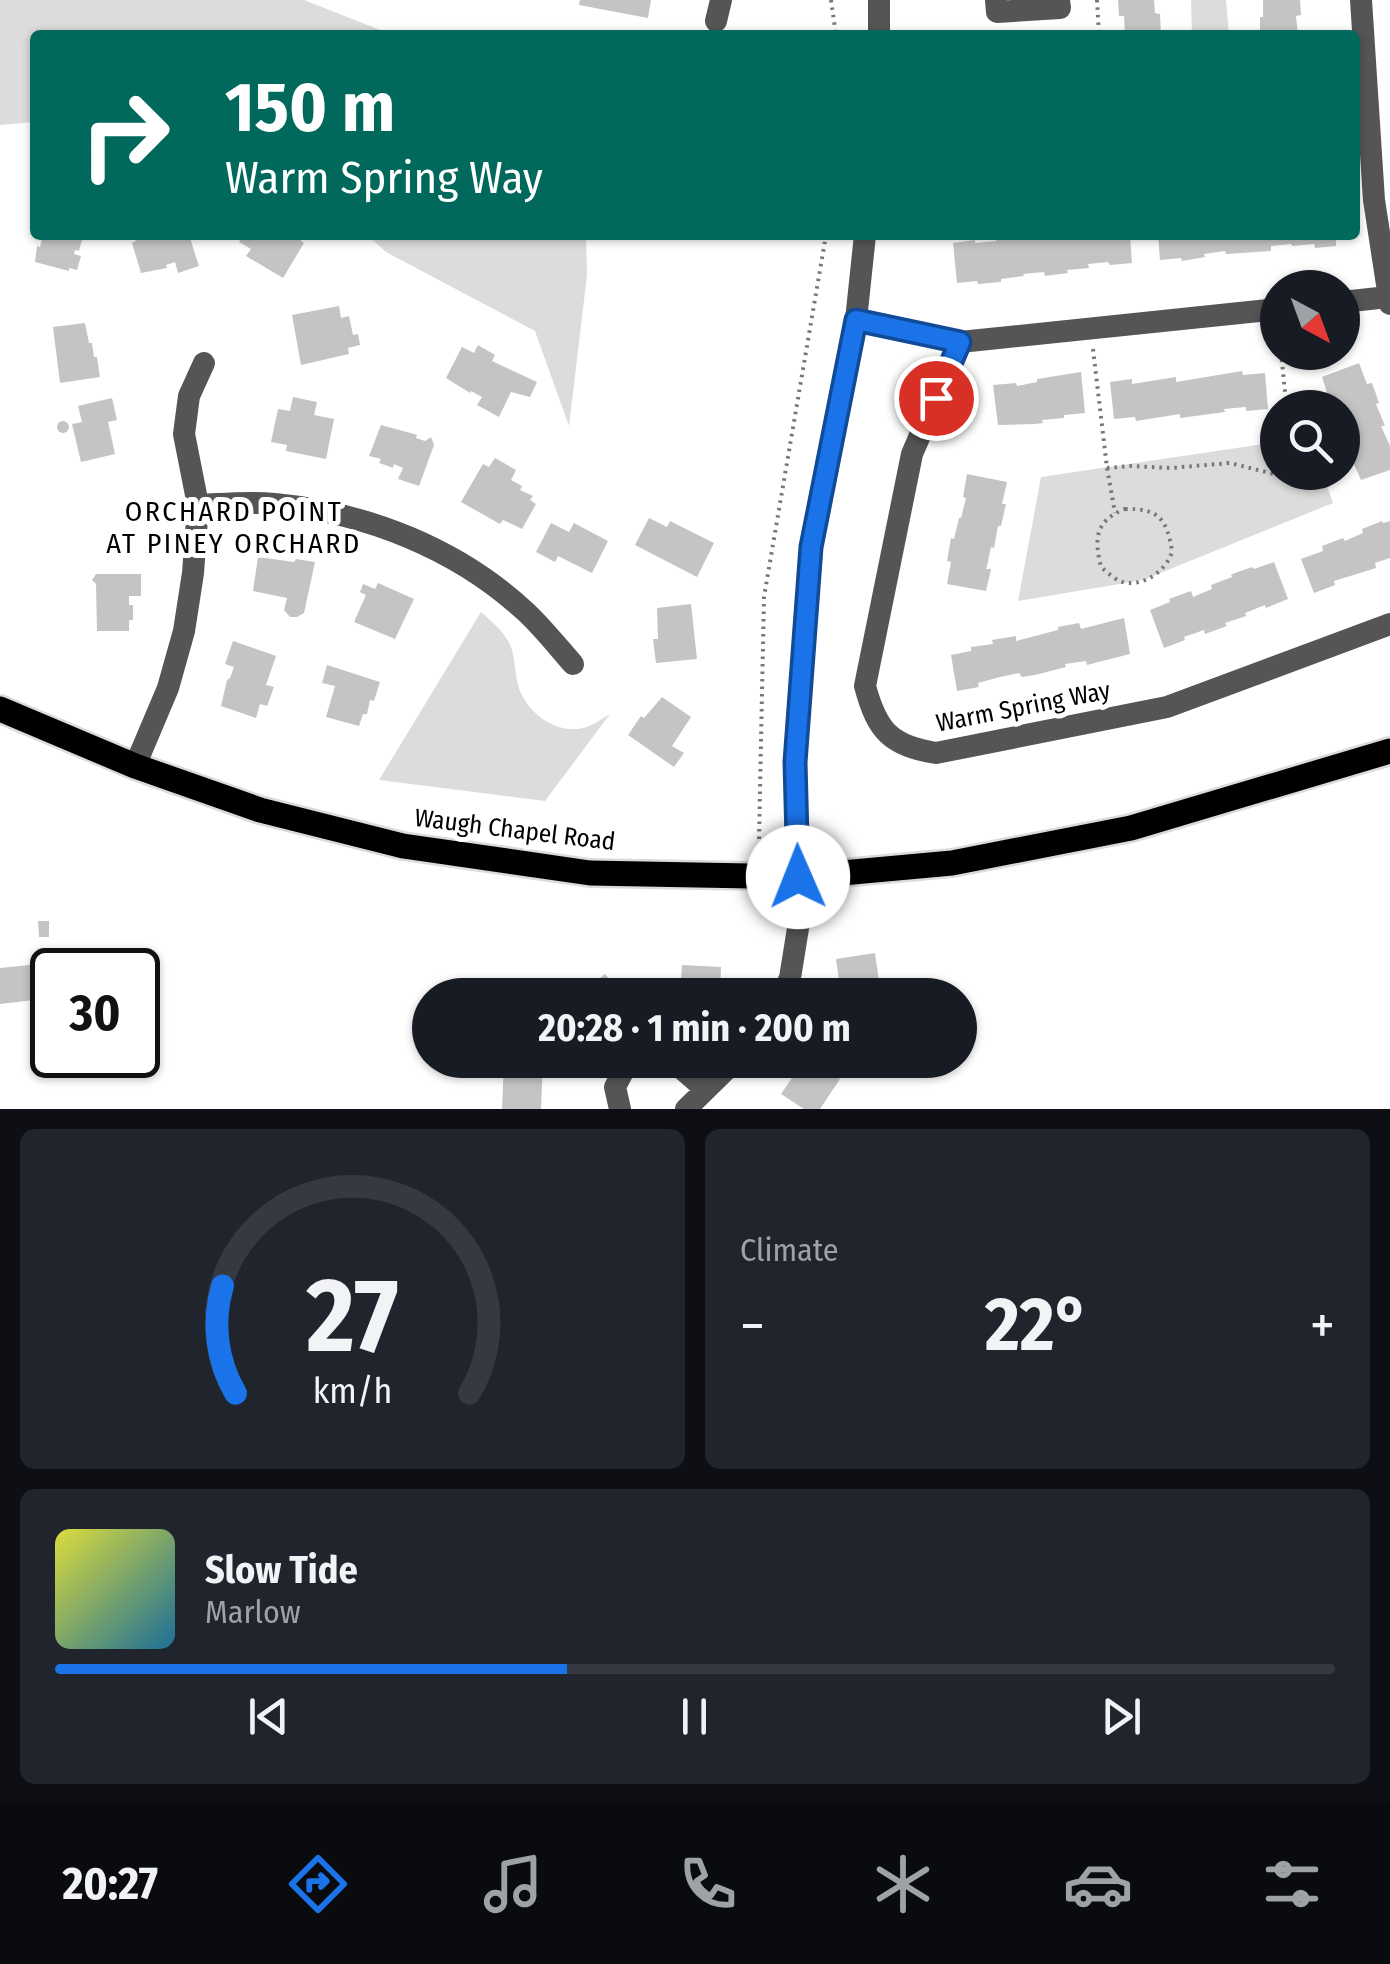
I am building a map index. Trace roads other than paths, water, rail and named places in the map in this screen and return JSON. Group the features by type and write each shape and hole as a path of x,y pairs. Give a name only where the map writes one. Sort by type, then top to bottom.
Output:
{"main road":[{"name":"Waugh Chapel Road","path":"0,709 135,766 260,810 403,846 590,872 798,877 952,863 1132,828 1390,751"}],"street":[{"path":"879,0 879,30"},
{"path":"996,0 997,12 1060,8 1059,0"},
{"path":"1360,302 1389,301 1361,0"},
{"path":"790,978 798,933 795,762 811,547 856,320 864,240"},
{"path":"856,320 960,342 1260,311"},
{"name":"Warm Spring Way","path":"960,342 912,454 865,686 872,712 886,733 909,749 936,753 1167,707 1390,624"},
{"path":"135,766 168,688 184,631 194,573 198,505 184,434 189,396 204,363"},
{"path":"198,505 273,504 347,515 406,535 467,566 526,612 573,664"},
{"path":"620,1078 615,1087 620,1109"},
{"path":"692,1078 705,1089"},
{"path":"686,1109 717,1078"}],"district":[{"name":"ORCHARD POINT AT PINEY ORCHARD","path":"234,527"}]}
